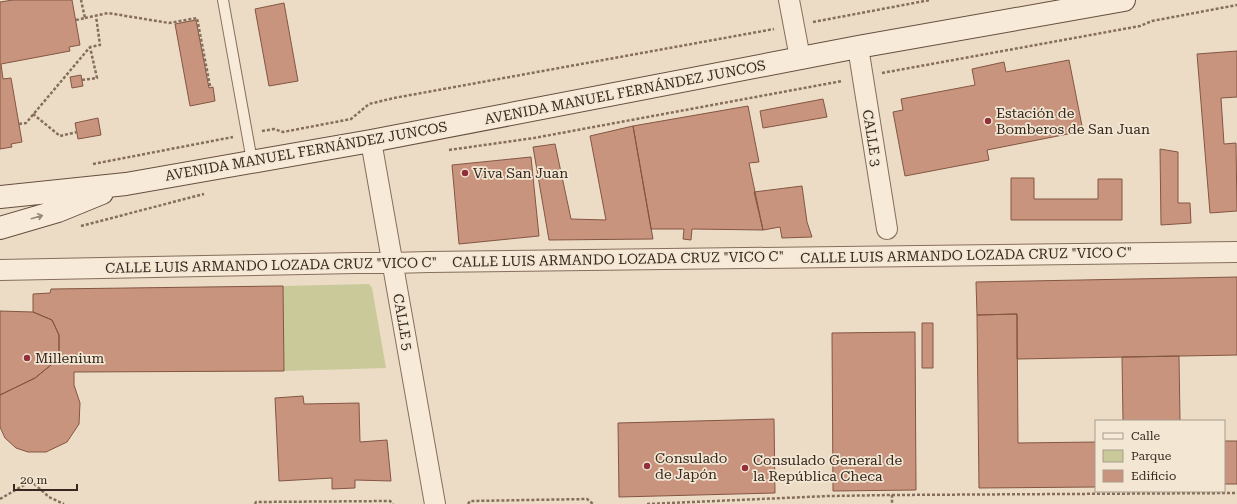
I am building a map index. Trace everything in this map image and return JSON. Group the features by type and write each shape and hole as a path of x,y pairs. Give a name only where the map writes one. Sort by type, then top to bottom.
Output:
{"main road":[{"name":"AVENIDA MANUEL FERNÁNDEZ JUNCOS","path":"0,197 126,184 371,141 858,47 1124,0"},
{"name":"AVENIDA MANUEL FERNÁNDEZ JUNCOS","path":"0,228 58,211 126,184"}],"street":[{"path":"789,0 800,58"},
{"name":"CALLE 3","path":"858,47 887,229"},
{"name":"CALLE 5","path":"371,141 435,504"},
{"name":"CALLE LUIS ARMANDO LOZADA CRUZ \"VICO C\"","path":"0,270 349,263 392,264 429,262 1237,252"}],"lane":[{"path":"223,0 252,161"}],"path":[{"path":"81,0 85,18"},
{"path":"91,164 274,129 283,132 351,119 369,104 394,98 930,0"},
{"path":"443,151 534,138 863,77 887,71 1140,26 1152,22 1237,6"},
{"path":"76,20 108,13 169,23 197,18 210,86"},
{"path":"19,124 26,123 90,47 100,45 96,16"},
{"path":"82,80 97,78 90,47"},
{"path":"33,114 60,136 77,132"},
{"path":"77,228 204,194"},
{"path":"0,499 31,481 49,496 64,504"},
{"path":"646,504 892,495 1237,493"},
{"path":"892,495 892,504"},
{"path":"468,504 470,501 587,498 594,504"},
{"path":"255,504 256,502 385,501 390,501 393,504"}],"green space":[{"path":"369,284 372,288 386,368 284,371 283,286"}],"building":[{"path":"13,0 72,0 80,45 69,47 70,51 1,64 3,79 11,78 22,142 11,144 12,147 0,149 0,2"},
{"path":"284,3 298,81 269,86 255,9"},
{"path":"196,20 209,88 213,87 215,101 190,106 175,24"},
{"path":"1237,51 1237,97 1221,98 1224,144 1236,143 1237,211 1210,213 1197,54"},
{"name":"Estación de Bomberos de San Juan","path":"1069,60 1083,131 987,150 989,160 905,176 893,112 903,110 901,99 975,85 972,69 1004,62 1006,72"},
{"path":"81,75 83,86 72,88 70,77"},
{"path":"823,99 827,117 763,128 760,111"},
{"path":"748,106 759,162 749,163 763,230 692,229 691,240 683,239 684,229 651,229 633,126"},
{"path":"98,118 101,135 78,139 75,123"},
{"path":"633,126 653,239 549,240 533,147 555,144 571,219 606,220 590,136"},
{"path":"1160,149 1178,152 1178,203 1190,203 1191,223 1161,225"},
{"path":"531,157 539,236 459,244 452,165"},
{"path":"1011,178 1034,178 1034,199 1098,199 1098,179 1122,179 1122,220 1011,220"},
{"path":"802,186 807,222 812,237 782,238 780,227 763,230 754,192"},
{"path":"1237,277 1237,355 1017,359 1017,314 977,315 976,282"},
{"path":"283,286 284,371 74,372 74,385 80,403 79,424 67,442 46,452 28,452 16,448 5,438 0,427 0,395 35,378 51,365 59,351 59,335 52,320 33,312 33,294 50,293 51,289"},
{"name":"Millenium","path":"0,311 33,312 52,320 59,335 59,351 51,365 35,378 0,395"},
{"path":"1017,314 1018,443 1095,442 1095,487 979,488 977,315"},
{"path":"922,323 933,323 933,368 922,368"},
{"path":"915,332 916,490 833,491 832,333"},
{"path":"1179,356 1180,420 1123,420 1122,357"},
{"path":"303,396 304,404 359,403 360,442 387,440 391,481 355,480 355,488 332,489 332,478 279,481 275,398"},
{"path":"774,419 775,493 619,497 618,423"},
{"path":"1225,441 1237,441 1237,484 1225,484"}],"place":[{"name":"Estación de Bomberos de San Juan","path":"988,121"},
{"name":"Viva San Juan","path":"465,173"},
{"name":"Millenium","path":"27,358"},
{"name":"Consulado de Japón","path":"647,466"},
{"name":"Consulado General de la República Checa","path":"745,468"}]}
